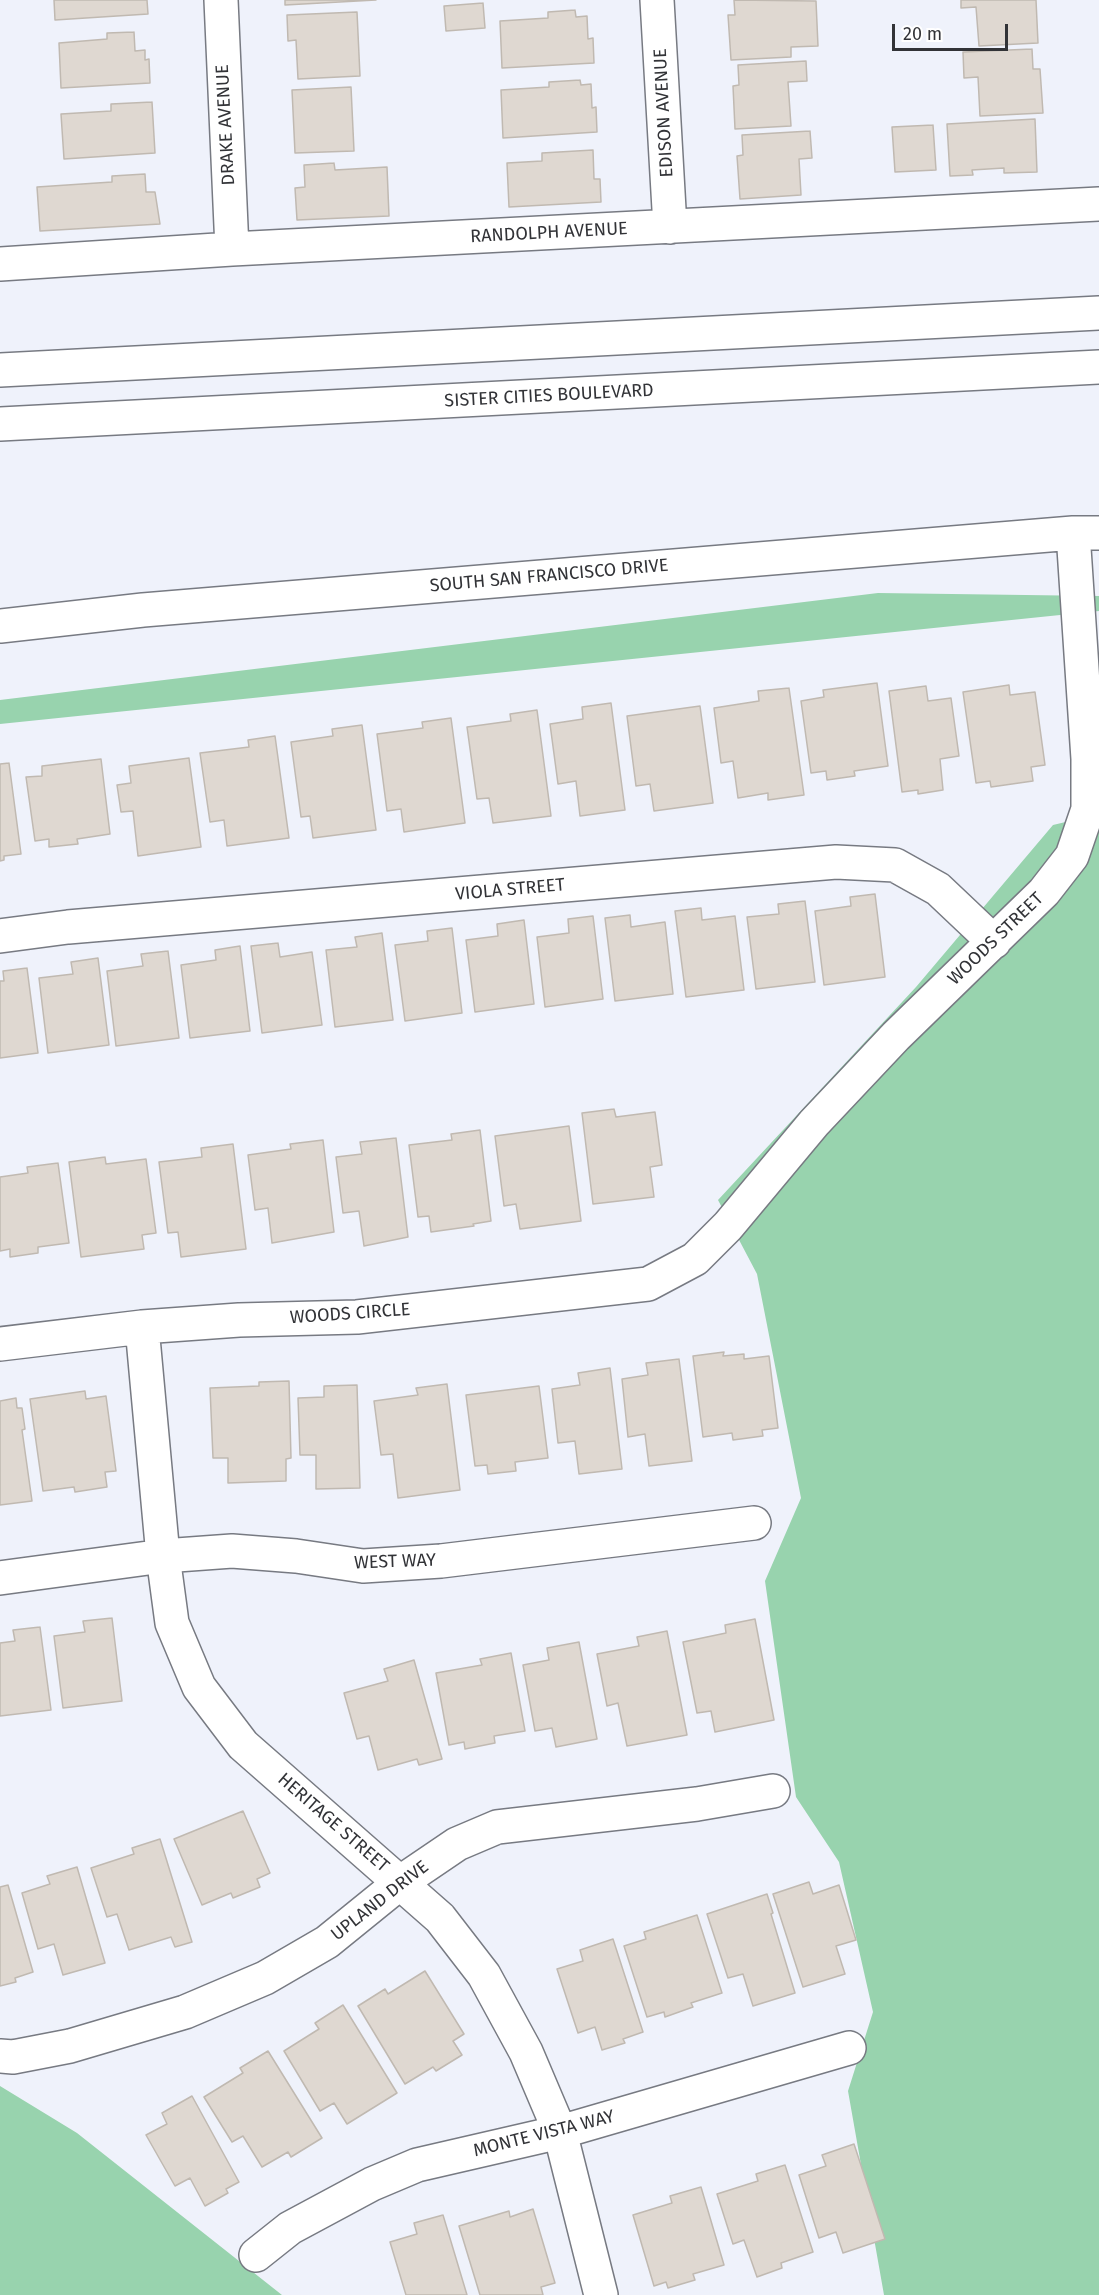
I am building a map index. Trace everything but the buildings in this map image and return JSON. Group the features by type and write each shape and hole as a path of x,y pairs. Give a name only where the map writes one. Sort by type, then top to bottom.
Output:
{"street":[{"name":"DRAKE AVENUE","path":"220,0 232,249"},
{"name":"EDISON AVENUE","path":"657,0 670,227"},
{"name":"RANDOLPH AVENUE","path":"0,264 232,249 1099,204"},
{"path":"0,370 1099,313"},
{"name":"SISTER CITIES BOULEVARD","path":"0,424 1099,367"},
{"name":"SOUTH SAN FRANCISCO DRIVE","path":"0,626 142,610 1086,533"},
{"name":"WOODS STREET","path":"695,1259 728,1226 814,1123 896,1036 1044,892 1072,856 1094,810 1088,759 1086,533"},
{"name":"VIOLA STREET","path":"0,936 80,926 836,862 895,865 938,889 994,942"},
{"name":"WOODS CIRCLE","path":"0,1344 142,1327 239,1320 357,1317 648,1284 695,1259"},
{"name":"HERITAGE STREET","path":"142,1327 163,1556 172,1623 199,1687 243,1745 440,1918 484,1975 526,2052 560,2132 601,2295"},
{"name":"WEST WAY","path":"0,1578 163,1556 232,1551 296,1556 363,1566 441,1561 754,1523"},
{"name":"UPLAND DRIVE","path":"0,2056 13,2056 70,2046 185,2012 266,1978 327,1942 401,1882 457,1844 497,1827 697,1804 772,1791"},
{"name":"MONTE VISTA WAY","path":"256,2255 290,2228 372,2184 417,2165 560,2132 849,2048"}],"green space":[{"path":"878,593 1099,596 1099,611 0,724 0,700"},
{"path":"1099,814 1099,2295 884,2295 848,2091 873,2012 839,1862 796,1797 765,1581 801,1498 757,1274 718,1200 916,987 1053,825"},
{"path":"0,2086 77,2133 282,2295 0,2295"}]}
